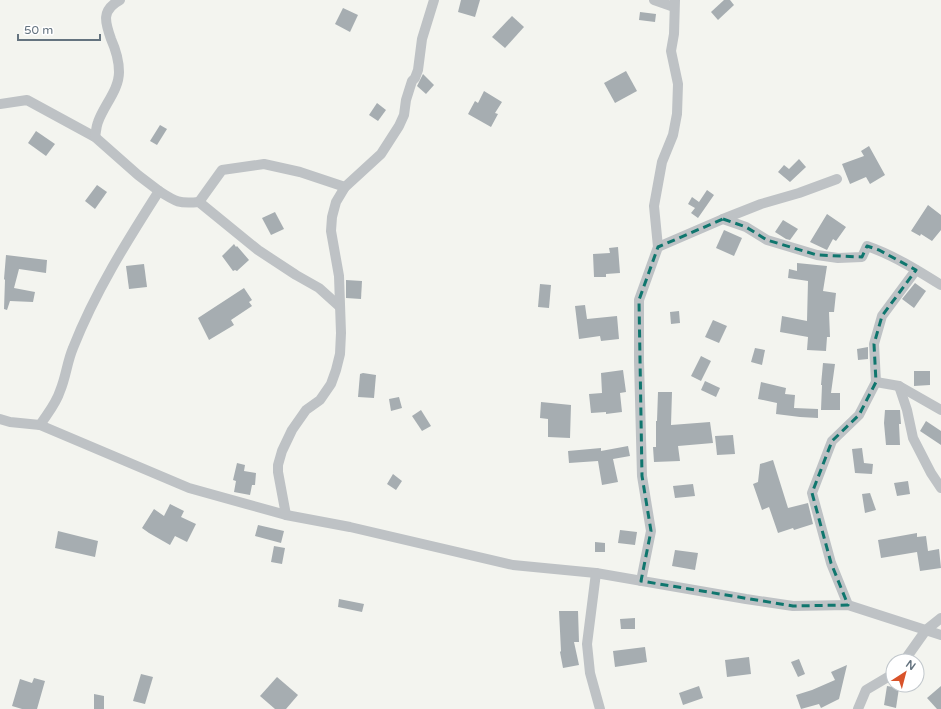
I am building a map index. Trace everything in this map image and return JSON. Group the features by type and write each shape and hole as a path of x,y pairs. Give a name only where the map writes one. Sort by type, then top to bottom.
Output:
{"street":[{"path":"95,137 98,122 115,88 119,74 112,40 106,28 105,19 109,8 120,0"},
{"path":"286,515 278,465 282,451 292,430 306,410 320,400 331,384 340,354 341,333 339,276 331,231 332,217 336,202 345,187 381,154 399,126 404,114 406,100 412,81 418,70 422,39 434,0"},
{"path":"641,582 651,531 642,476 639,300 658,246 654,206 662,162 674,135 677,114 678,84 671,51 674,34 674,4 654,0"},
{"path":"0,104 27,100 95,137 138,175 159,191 175,201 184,203 199,202 258,250 319,288 339,306"},
{"path":"199,202 222,170 264,164 300,172 345,187"},
{"path":"658,246 761,204 800,193 837,179"},
{"path":"40,425 53,407 60,391 72,348 98,295 122,249 159,191"},
{"path":"723,219 746,227 767,240 817,254 838,258 862,257 867,246 879,250 941,285"},
{"path":"848,605 831,563 812,493 832,441 859,414 876,382 874,344 882,316 916,270"},
{"path":"876,382 899,386 941,410"},
{"path":"899,386 907,410 913,438 931,473 941,488"},
{"path":"0,419 10,422 40,425 189,488 286,515 350,527 513,564 596,573 641,582 793,606 848,605 941,635"},
{"path":"596,573 587,644 590,673 600,709"},
{"path":"910,653 926,630 941,618"},
{"path":"858,709 866,690 885,679"}],"highlighted area":[{"path":"723,219 746,227 767,240 817,255 862,257 867,246 879,250 916,270 882,316 874,344 876,382 859,415 832,441 812,493 831,563 848,605 793,606 641,581 651,531 642,476 639,300 658,247"}],"building":[{"path":"461,0 480,0 475,17 458,12"},
{"path":"724,0 730,0 734,5 718,20 711,12"},
{"path":"343,8 358,15 350,32 335,24"},
{"path":"640,12 656,14 655,22 639,20"},
{"path":"512,16 524,27 505,48 492,37"},
{"path":"626,71 637,91 615,103 604,83"},
{"path":"423,74 434,85 426,94 417,86"},
{"path":"484,91 502,102 495,113 498,114 491,127 468,114 475,101 478,103"},
{"path":"377,103 386,110 378,121 369,115"},
{"path":"160,125 167,129 157,145 150,141"},
{"path":"36,131 55,144 46,156 28,143"},
{"path":"869,146 885,175 870,184 866,177 850,184 842,164 864,156 861,151"},
{"path":"799,159 806,167 790,182 778,172 784,165 789,169"},
{"path":"97,185 107,192 95,209 85,201"},
{"path":"707,190 714,195 698,218 691,213 695,208 688,204 692,197 699,202"},
{"path":"928,205 941,215 941,230 932,241 921,234 920,236 911,231"},
{"path":"275,212 284,229 271,235 262,218"},
{"path":"827,214 846,227 836,241 833,239 827,250 810,242"},
{"path":"783,220 798,229 790,240 775,232"},
{"path":"724,230 742,238 734,256 716,248"},
{"path":"234,244 249,260 237,271 233,271 222,256"},
{"path":"618,247 620,273 606,274 606,277 594,277 593,254 610,253 609,248"},
{"path":"6,255 47,260 46,273 19,269 14,288 35,292 33,302 10,301 7,310 4,309"},
{"path":"797,263 827,266 823,291 836,293 834,312 829,312 830,337 827,337 826,351 807,350 808,337 780,332 782,316 807,321 808,281 788,278 789,269 797,271"},
{"path":"144,264 147,287 129,289 126,266"},
{"path":"346,280 362,281 361,299 346,298"},
{"path":"915,283 926,291 914,308 902,299"},
{"path":"540,284 551,285 549,308 538,307"},
{"path":"244,288 252,300 249,302 252,306 231,320 234,325 209,340 198,318"},
{"path":"585,305 587,319 617,316 619,339 601,341 600,336 579,339 575,306"},
{"path":"679,311 680,323 671,324 670,312"},
{"path":"713,320 727,326 719,343 705,337"},
{"path":"868,347 868,359 858,360 857,349"},
{"path":"755,348 765,350 762,365 751,362"},
{"path":"701,356 711,361 701,381 691,376"},
{"path":"823,363 835,364 831,393 840,393 840,410 821,410"},
{"path":"623,370 626,392 620,393 622,412 606,414 606,412 591,413 589,394 602,393 601,373"},
{"path":"914,371 930,371 930,385 914,386"},
{"path":"360,374 376,375 374,398 358,397"},
{"path":"705,381 720,388 716,397 701,390"},
{"path":"761,382 786,388 785,394 795,395 794,408 818,409 818,418 776,414 777,403 758,399"},
{"path":"658,392 672,392 671,425 710,422 713,443 678,446 680,461 654,462 653,447 656,447"},
{"path":"399,397 402,408 391,411 389,399"},
{"path":"541,402 571,405 570,438 548,437 548,419 540,418"},
{"path":"421,410 431,426 422,431 412,416"},
{"path":"885,410 900,410 900,445 886,445 884,423"},
{"path":"926,421 941,431 941,445 920,431"},
{"path":"733,435 735,454 717,455 715,436"},
{"path":"628,446 630,456 613,459 618,482 602,485 598,461 569,463 568,451 601,448 601,451"},
{"path":"862,448 864,463 873,464 872,474 855,473 852,449"},
{"path":"773,460 788,508 808,503 813,524 778,533 769,507 762,510 753,484 758,482 760,464"},
{"path":"237,463 245,465 244,471 256,473 255,485 252,485 250,495 234,492 236,481 233,480"},
{"path":"393,474 402,481 396,490 387,484"},
{"path":"908,481 910,494 897,496 894,483"},
{"path":"693,484 695,496 675,498 673,486"},
{"path":"870,493 876,510 865,513 862,494"},
{"path":"170,504 184,511 181,517 196,524 187,542 175,536 170,545 142,528 154,509 164,516"},
{"path":"258,525 284,531 281,543 255,536"},
{"path":"620,530 637,532 635,545 618,543"},
{"path":"58,531 98,541 95,557 55,548"},
{"path":"917,533 917,537 926,536 928,551 939,549 941,568 920,571 917,552 881,558 878,540"},
{"path":"595,542 605,543 605,552 595,552"},
{"path":"274,546 285,548 282,564 271,562"},
{"path":"675,550 698,553 695,570 672,566"},
{"path":"339,599 364,604 362,612 338,607"},
{"path":"559,611 578,611 579,642 574,642 579,665 563,668 560,652"},
{"path":"635,618 635,629 621,629 620,619"},
{"path":"645,647 647,662 615,667 613,651"},
{"path":"749,657 751,674 727,677 725,660"},
{"path":"799,659 805,674 798,677 791,662"},
{"path":"847,665 839,699 821,708 819,704 801,709 796,695 835,680 831,672"},
{"path":"141,674 153,677 145,704 133,701"},
{"path":"277,677 298,695 286,709 275,709 260,696"},
{"path":"34,678 45,681 37,709 22,709 12,706 20,679 32,683"},
{"path":"699,686 703,698 683,705 679,693"},
{"path":"941,686 941,709 937,709 927,698"},
{"path":"886,693 898,693 896,708 884,705"},
{"path":"94,694 104,696 104,709 94,709"}]}
